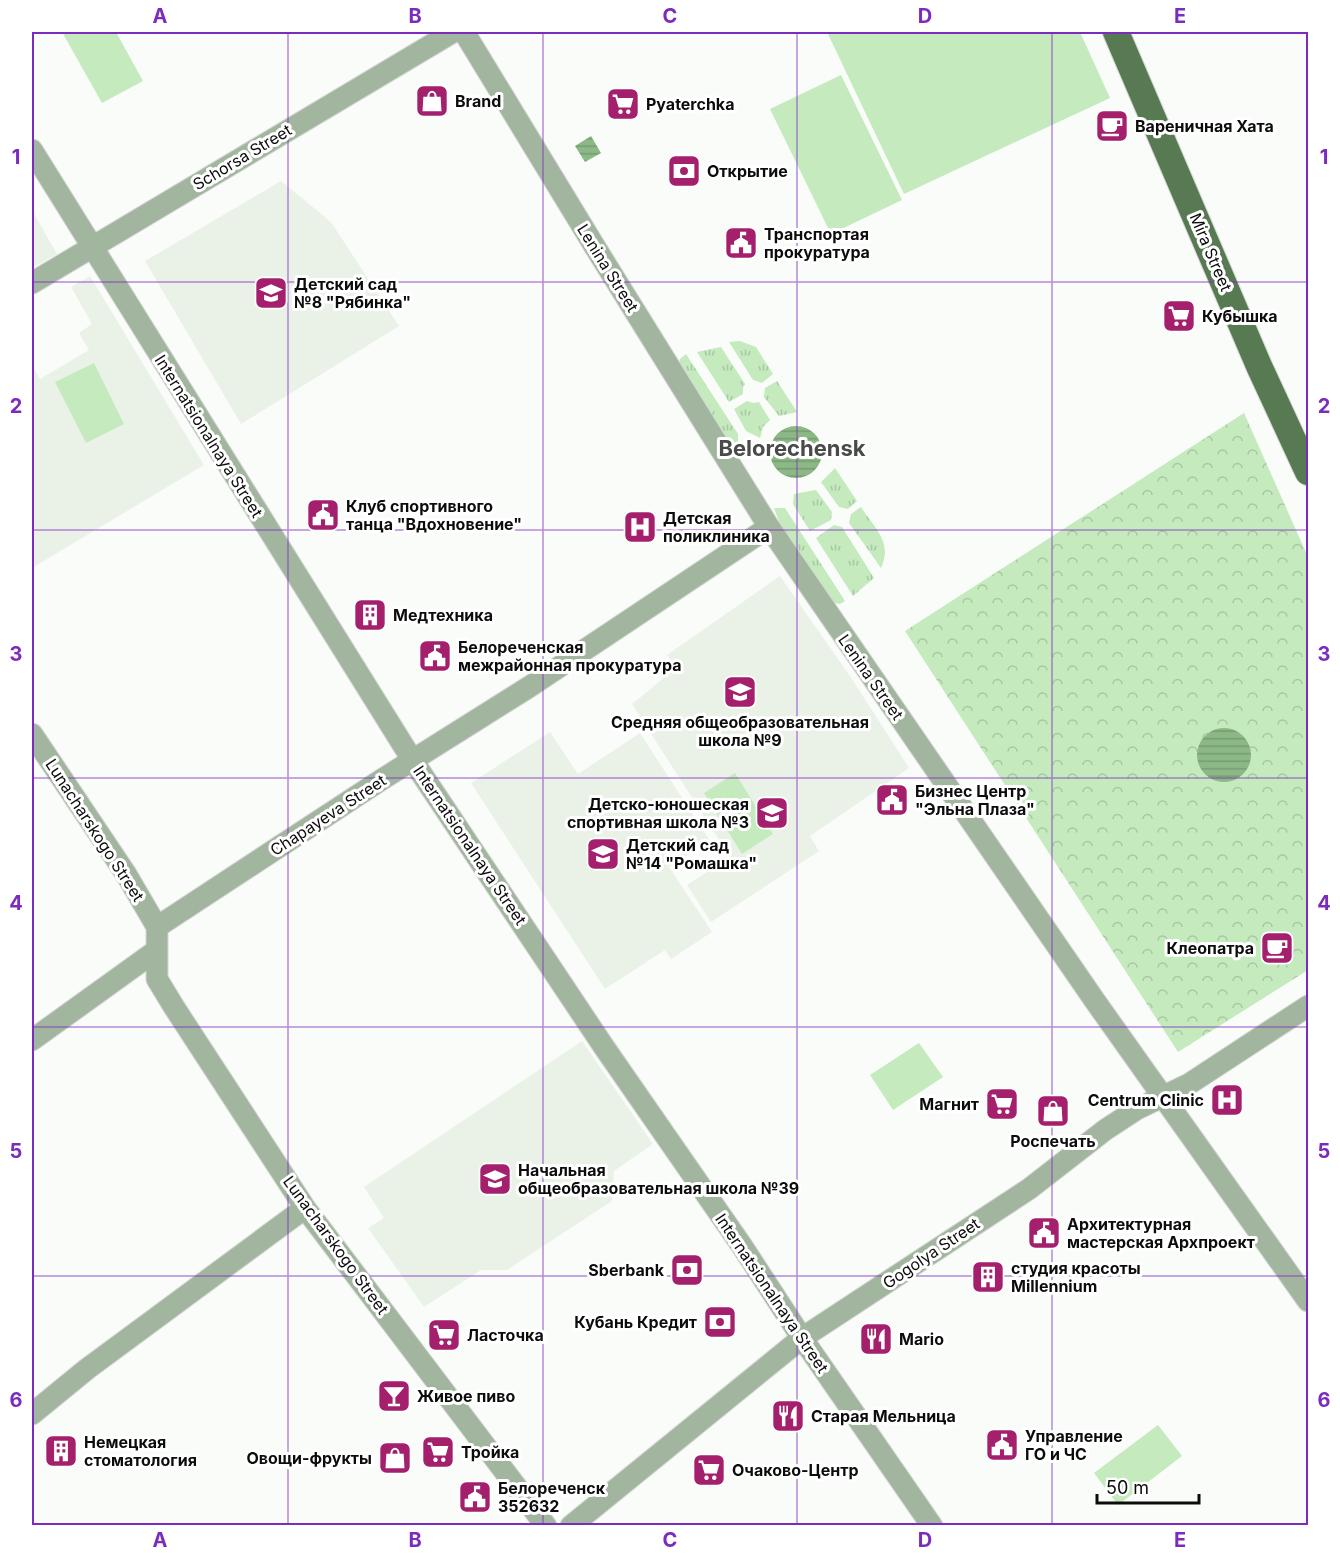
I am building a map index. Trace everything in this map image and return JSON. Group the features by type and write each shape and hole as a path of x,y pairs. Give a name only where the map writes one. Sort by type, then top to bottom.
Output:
{"main road":[{"name":"Mira Street","path":"1116,32 1259,366 1308,472"}],"street":[{"name":"Schorsa Street","path":"32,283 453,32"},
{"name":"Lenina Street","path":"464,32 769,527 1163,1098 1308,1301"},
{"name":"Internatsionalnaya Street","path":"32,150 413,761 604,1047 932,1526"},
{"name":"Chapayeva Street","path":"157,927 529,687 769,527"},
{"name":"Lunacharskogo Street","path":"32,734 126,874 157,927"},
{"path":"32,1040 157,950 157,927"},
{"name":"Lunacharskogo Street","path":"157,950 157,979 305,1208 546,1526"},
{"name":"Gogolya Street","path":"571,1526 802,1338 1029,1189 1105,1130 1137,1109 1189,1084 1308,1006"},
{"path":"32,1414 87,1369 305,1208"}],"shaded area":[{"path":"591,136 601,153 585,162 575,146"},
{"name":"Детский сад №8 \"Рябинка\"","path":"281,181 331,222 399,326 241,424 145,261"},
{"path":"32,210 57,254 32,268"},
{"path":"90,276 204,465 32,568 32,366 40,379 89,350 79,333 92,324 71,287"},
{"path":"791,426 801,426 811,430 818,437 822,452 818,467 811,474 801,478 791,478 781,474 774,467 770,457 770,447 774,437 781,430"},
{"path":"780,576 852,679 909,768 810,836 819,851 711,922 687,885 730,857 632,704 676,668 667,655"},
{"path":"1224,728 1243,736 1251,755 1243,774 1224,782 1205,774 1197,755 1205,736"},
{"name":"Детский сад №14 \"Ромашка\"","path":"550,732 578,774 640,733 710,841 669,867 712,932 671,959 665,950 605,989 471,783"},
{"name":"Начальная общеобразовательная школа №39","path":"582,1041 653,1144 614,1171 612,1201 507,1270 481,1270 424,1307 368,1228 384,1218 364,1187"}],"green space":[{"path":"62,32 116,32 143,81 102,103"},
{"path":"827,32 1080,32 1110,98 904,194"},
{"path":"841,75 902,200 831,234 770,109"},
{"path":"740,341 756,347 773,374 762,383 753,380 729,342"},
{"path":"721,347 745,384 743,394 729,402 697,352"},
{"path":"686,354 738,434 738,453 718,435 678,369 680,359"},
{"path":"94,363 124,424 86,443 55,382"},
{"path":"777,381 797,412 779,416 764,397 765,388"},
{"path":"747,401 759,402 770,420 763,427 760,438 746,431 734,409"},
{"path":"1244,413 1308,557 1308,970 1178,1052 905,631"},
{"path":"835,468 857,501 848,509 839,507 821,482"},
{"path":"816,490 832,512 831,520 810,531 793,504 794,494"},
{"path":"861,507 884,543 885,551 881,568 849,523 851,514"},
{"path":"774,508 785,508 845,601 840,604 830,602 787,543"},
{"path":"834,525 842,527 874,578 853,596 816,538"},
{"path":"735,773 773,834 742,854 704,793"},
{"path":"919,1043 943,1077 893,1110 870,1075"},
{"path":"1158,1425 1182,1456 1118,1505 1094,1473"}],"place":[{"name":"Brand","path":"432,101"},
{"name":"Pyaterchka","path":"623,104"},
{"name":"Вареничная Хата","path":"1112,126"},
{"name":"Открытие","path":"684,171"},
{"name":"Транспортая прокуратура","path":"741,243"},
{"name":"Детский сад №8 \"Рябинка\"","path":"271,293"},
{"name":"Кубышка","path":"1179,316"},
{"name":"Клуб спортивного танца \"Вдохновение\"","path":"323,515"},
{"name":"Детская поликлиника","path":"640,527"},
{"name":"Медтехника","path":"370,615"},
{"name":"Белореченская межрайонная прокуратура","path":"435,656"},
{"name":"Средняя общеобразовательная школа №9","path":"740,692"},
{"name":"Бизнес Центр \"Эльна Плаза\"","path":"892,800"},
{"name":"Детско-юношеская спортивная школа №3","path":"772,813"},
{"name":"Детский сад №14 \"Ромашка\"","path":"603,854"},
{"name":"Клеопатра","path":"1277,948"},
{"name":"Centrum Clinic","path":"1227,1100"},
{"name":"Магнит","path":"1002,1104"},
{"name":"Роспечать","path":"1053,1111"},
{"name":"Начальная общеобразовательная школа №39","path":"495,1179"},
{"name":"Архитектурная мастерская Архпроект","path":"1044,1233"},
{"name":"Sberbank","path":"687,1270"},
{"name":"студия красоты Millennium","path":"988,1277"},
{"name":"Кубань Кредит","path":"720,1322"},
{"name":"Ласточка","path":"444,1335"},
{"name":"Mario","path":"876,1339"},
{"name":"Живое пиво","path":"394,1396"},
{"name":"Старая Мельница","path":"788,1416"},
{"name":"Управление ГО и ЧС","path":"1002,1445"},
{"name":"Немецкая стоматология","path":"61,1451"},
{"name":"Тройка","path":"438,1452"},
{"name":"Овощи-фрукты","path":"395,1458"},
{"name":"Очаково-Центр","path":"709,1470"},
{"name":"Белореченск 352632","path":"475,1497"}],"district":[{"name":"Belorechensk","path":"792,448"}]}
